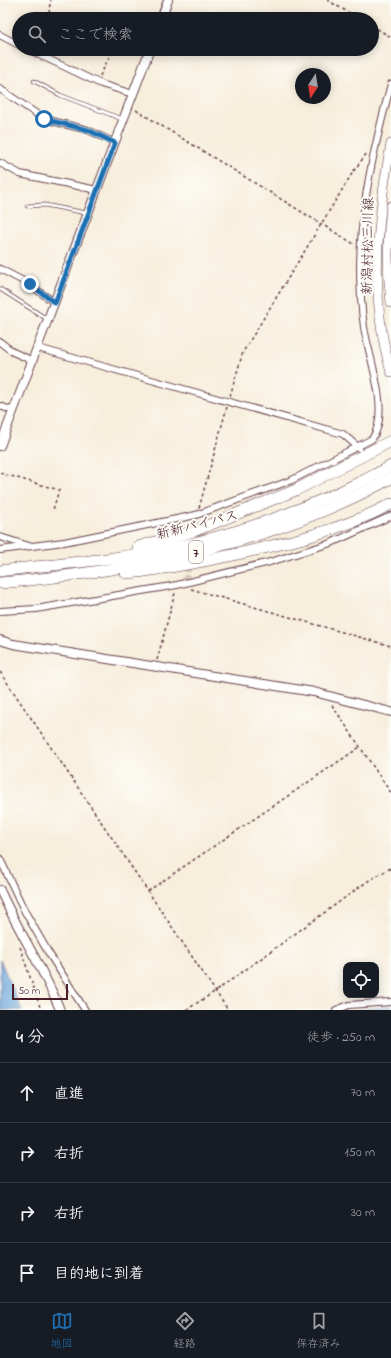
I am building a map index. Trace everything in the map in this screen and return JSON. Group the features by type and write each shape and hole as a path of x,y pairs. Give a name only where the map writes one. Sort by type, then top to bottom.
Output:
{"highway":[{"path":"91,561 194,531 229,518 296,490 391,441"},
{"name":"新新バイパス","path":"0,583 56,578 175,558 242,540 309,517 383,479 391,466"},
{"name":"新新バイパス","path":"0,571 91,561 172,548 238,530 383,479"},
{"path":"56,578 147,571 198,562 316,534 363,517 391,504"},
{"path":"363,517 388,514"}],"main road":[{"name":"新潟村松三川線","path":"391,144 382,190 378,236 377,282 385,351 391,372"},
{"name":"新潟村松三川線","path":"391,206 388,236 388,281 391,303"}],"street":[{"path":"164,12 168,0"},
{"path":"0,35 12,41"},
{"path":"41,56 97,83 134,94"},
{"path":"0,446 49,320 148,56"},
{"path":"0,550 30,547 137,529 196,515 292,480 372,439 377,433 382,411 364,328 360,281 360,246 375,142 391,84"},
{"path":"0,89 44,119 88,130 115,143"},
{"path":"0,163 20,174 97,190"},
{"path":"0,269 30,284 55,303"},
{"path":"0,342 13,352 33,361"},
{"path":"38,348 343,434 357,447 371,452"},
{"path":"0,406 14,411"},
{"path":"0,610 36,609 177,585 270,562 331,543 388,514"},
{"path":"195,524 196,515"},
{"path":"0,537 30,547"},
{"path":"177,585 186,581"},
{"path":"0,640 13,644 325,695 391,712"},
{"path":"0,859 24,910 48,952 85,1010"},
{"path":"0,890 14,922 54,993 60,1010"},
{"path":"336,1010 349,1006 391,1002"}],"lane":[{"path":"34,81 60,95 124,120"},
{"path":"28,206 45,205 88,214"},
{"path":"0,289 49,320"}],"path":[{"path":"49,12 52,0"},
{"path":"327,0 348,12"},
{"path":"379,30 391,37"},
{"path":"97,83 110,56"},
{"path":"129,106 360,246"},
{"path":"196,515 243,352 353,172 375,142"},
{"path":"0,474 58,490 52,510"},
{"path":"155,666 177,585 391,646"},
{"path":"0,672 228,1010"},
{"path":"325,695 391,793"},
{"path":"148,891 360,747"},
{"path":"186,1010 216,991 368,881 391,868"},
{"path":"19,943 41,1010"}],"water":[{"path":"0,960 22,1010 0,1010"},
{"path":"391,1006 391,1010 357,1010"}],"tunnel":[{"path":"186,581 189,563"}],"route":[{"path":"30,284 55,303 115,143 88,130 44,119"}]}
